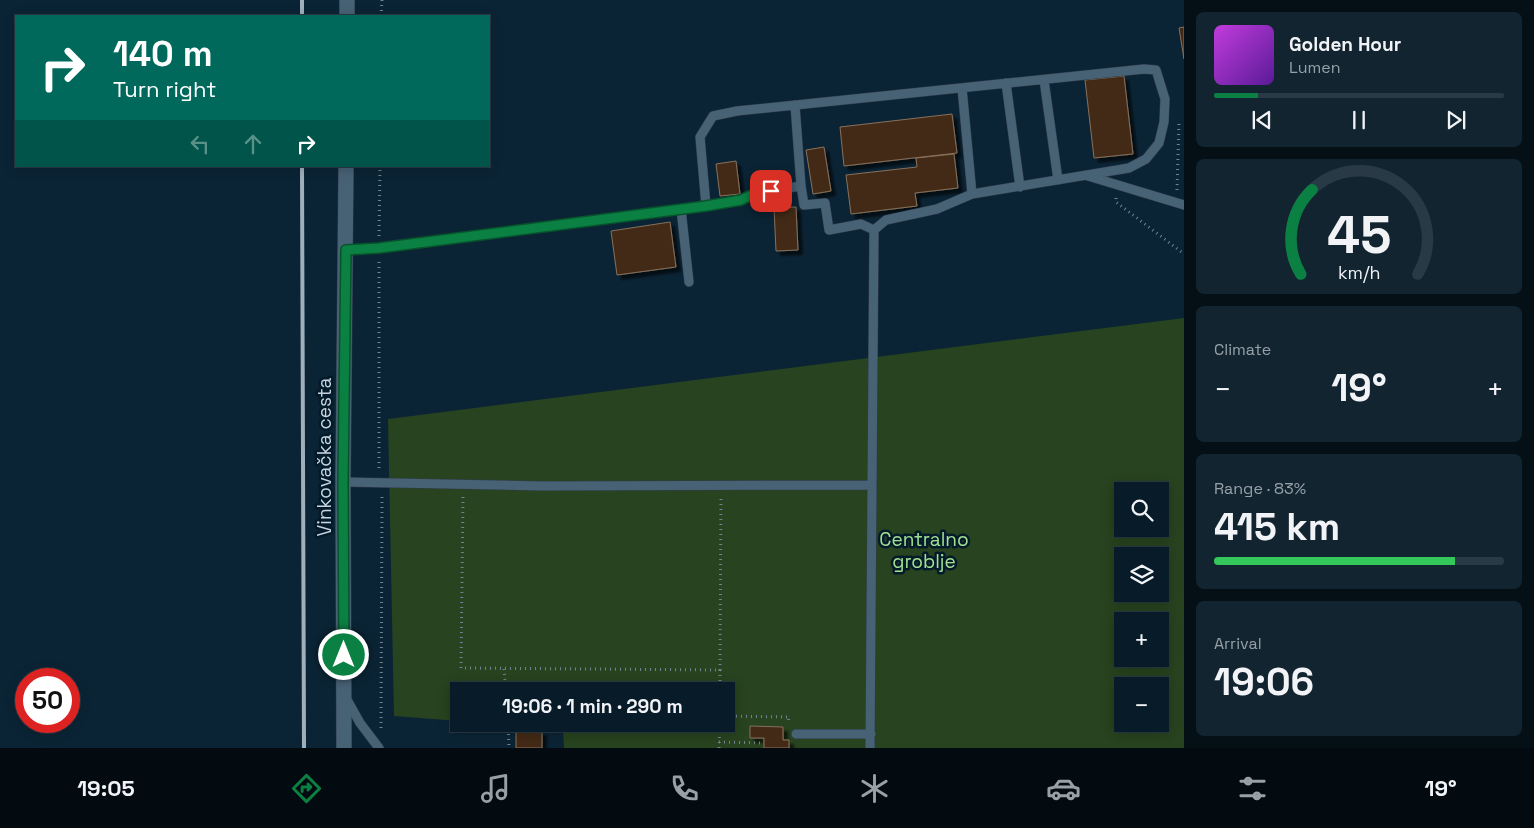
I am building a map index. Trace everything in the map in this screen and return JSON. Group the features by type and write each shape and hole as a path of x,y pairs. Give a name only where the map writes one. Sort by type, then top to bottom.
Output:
{"main road":[{"path":"347,0 347,15"},
{"name":"Vinkovačka cesta","path":"344,748 343,482 346,167"}],"lane":[{"path":"706,206 700,137 713,116 737,111 1144,69 1156,70 1165,99 1164,122 1159,143 1146,159 1130,168 972,194 936,209 886,220 874,230 870,748"},
{"path":"1044,80 1058,180"},
{"path":"1006,84 1020,187"},
{"path":"962,88 972,194"},
{"path":"796,105 804,205 824,203 829,230 861,224 874,230"},
{"path":"1085,176 1180,204"},
{"path":"346,250 379,248 706,206 741,200 756,193 801,186"},
{"path":"681,209 689,282"},
{"path":"343,482 561,486 872,485"},
{"path":"344,693 360,722 379,748"},
{"path":"796,734 871,734"}],"path":[{"path":"382,0 382,15"},
{"path":"1180,120 1180,204"},
{"path":"380,167 381,728"},
{"path":"1115,185 1116,202 1184,254"},
{"path":"464,484 461,668 720,670"},
{"path":"720,682 721,493"},
{"path":"504,669 505,682"},
{"path":"735,716 788,717 788,734 796,734"},
{"path":"508,732 509,748"},
{"path":"719,748 720,732"},
{"path":"719,742 764,743"}],"green space":[{"name":"Centralno groblje","path":"1184,318 1184,748 564,748 563,732 735,732 735,682 450,682 450,720 394,716 388,419"}],"building":[{"path":"1184,27 1184,59 1179,28"},
{"path":"1124,76 1133,154 1094,158 1085,80"},
{"path":"952,114 957,153 844,166 840,127"},
{"path":"824,147 831,191 813,194 806,150"},
{"path":"954,154 958,188 915,193 917,206 851,214 846,175 917,167 916,158"},
{"path":"736,161 740,194 720,196 716,164"},
{"path":"796,207 798,250 776,251 774,208"},
{"path":"670,222 676,267 617,275 611,231"},
{"path":"750,726 783,727 783,740 789,740 789,748 764,748 764,738 750,738"},
{"path":"516,732 542,732 542,748 516,748"}],"railway":[{"path":"302,0 302,15"},
{"path":"302,167 304,748"}],"route":[{"path":"344,655 343,482 346,250 379,248 706,206 741,200 756,193 771,191"}]}
